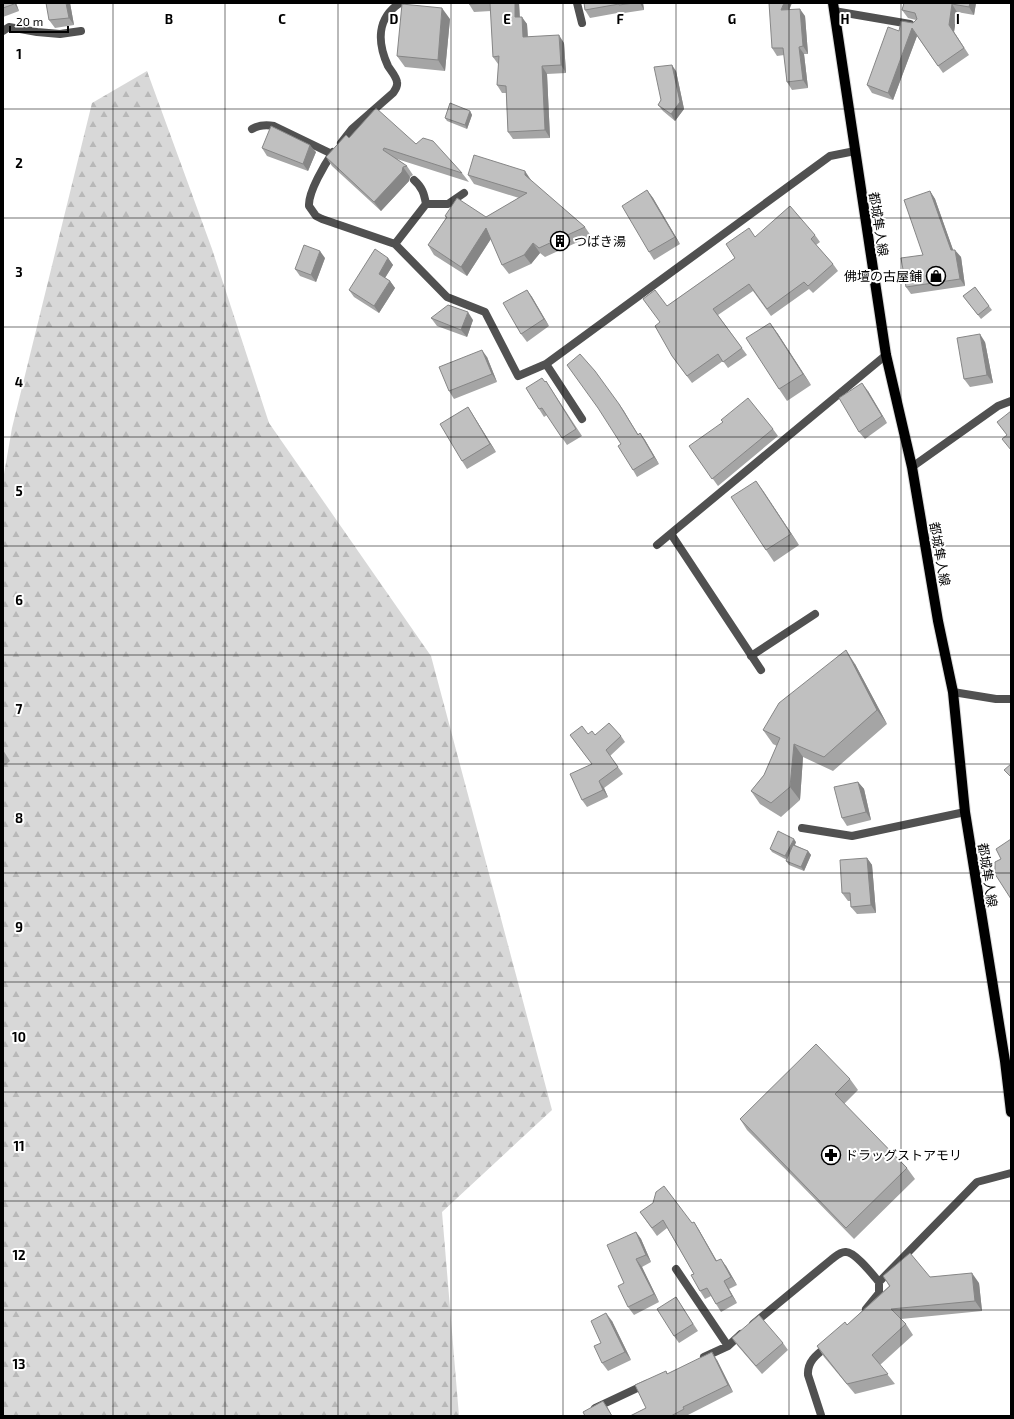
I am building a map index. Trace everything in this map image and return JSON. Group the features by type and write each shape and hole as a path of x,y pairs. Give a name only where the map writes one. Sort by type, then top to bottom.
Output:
{"main road":[{"name":"都城隼人線","path":"833,7 886,355 912,467 938,621 953,692 965,812 1008,1058 1011,1112"}],"street":[{"path":"400,3 388,13 384,20 381,45 384,58 397,82 396,88 393,93 352,129 332,154 309,197 309,206 316,216 322,219 395,244 447,297 485,312 518,376 546,364 830,156 855,151"},
{"path":"577,3 582,23"},
{"path":"833,7 917,25"},
{"path":"3,31 9,27 60,34 81,31"},
{"path":"252,129 266,125 274,126 332,154"},
{"path":"395,244 426,204 424,192 421,186 414,180"},
{"path":"426,204 448,204 464,193"},
{"path":"657,545 886,355"},
{"path":"546,364 582,419"},
{"path":"912,467 998,406 1011,402"},
{"path":"671,534 760,670"},
{"path":"752,656 815,614"},
{"path":"953,692 996,699 1011,699"},
{"path":"802,828 852,836 965,812"},
{"path":"879,1282 977,1182 1011,1173"},
{"path":"699,1359 728,1346 842,1252 853,1255 879,1282 879,1293 876,1298 858,1317"},
{"path":"676,1269 728,1346"},
{"path":"821,1415 808,1375 808,1369 811,1361 837,1337"},
{"path":"585,1413 656,1380"}],"green space":[{"path":"147,71 212,249 269,423 431,656 552,1110 442,1212 459,1416 3,1416 3,480 12,428 92,103"}],"building":[{"path":"3,3 14,3 14,4 3,8"},
{"path":"46,3 66,3 69,18 49,20"},
{"path":"469,3 490,3 469,4"},
{"path":"490,3 515,3 515,17 522,17 523,37 559,35 561,65 542,66 545,130 508,132 506,86 497,85 499,56 493,57"},
{"path":"584,3 634,3 585,10"},
{"path":"769,3 784,3 781,10 800,9 803,46 799,47 803,80 787,82 783,48 772,48"},
{"path":"904,3 970,3 969,7 952,4 949,25 964,48 938,66 912,28 888,93 867,85 888,27 899,31 901,21 913,23 917,19 915,13 902,10"},
{"path":"402,4 442,8 438,60 397,56"},
{"path":"672,65 680,102 671,114 658,105 661,100 654,67"},
{"path":"450,103 470,111 465,125 445,118"},
{"path":"376,108 416,144 423,138 433,141 462,173 384,148 383,150 407,166 403,167 402,172 374,202 326,157 346,135 349,138"},
{"path":"271,126 310,145 303,164 262,148"},
{"path":"474,155 525,171 525,175 585,227 539,248 533,243 524,255 502,265 486,228 461,267 428,245 447,217 445,216 457,198 486,217 527,193 468,175"},
{"path":"647,190 675,237 649,252 622,206"},
{"path":"930,191 951,250 955,250 960,279 906,287 901,258 923,255 904,200"},
{"path":"790,206 815,235 811,239 833,264 808,286 804,282 767,309 749,284 713,309 742,348 723,362 718,354 687,376 672,356 655,326 660,322 643,299 655,290 667,306 735,258 726,244 749,228 755,237"},
{"path":"304,245 320,251 311,275 295,269"},
{"path":"375,249 388,258 379,274 390,281 374,306 349,290"},
{"path":"975,287 989,306 978,315 963,296"},
{"path":"527,290 544,319 521,334 503,303"},
{"path":"448,305 468,312 461,330 431,318"},
{"path":"770,323 803,374 779,389 746,338"},
{"path":"980,334 987,375 964,379 957,338"},
{"path":"482,350 492,374 449,391 439,367"},
{"path":"580,354 595,371 619,404 638,435 640,433 654,457 633,470 618,446 621,444 598,408 567,365"},
{"path":"542,378 545,382 546,381 576,429 562,438 542,408 539,409 526,388"},
{"path":"862,383 882,416 859,432 839,398"},
{"path":"748,398 773,429 712,479 689,446 723,422 721,420"},
{"path":"468,407 490,444 462,461 440,424"},
{"path":"1011,411 1011,450 1002,439 1007,435 997,422"},
{"path":"756,481 791,534 766,550 731,497"},
{"path":"846,650 877,710 824,757 794,744 790,787 771,803 751,791 764,775 780,738 763,730 779,703"},
{"path":"609,723 621,736 606,750 618,767 599,781 603,790 582,800 570,774 592,764 570,735 582,726 588,734 592,731 595,735"},
{"path":"1011,764 1011,777 1004,770"},
{"path":"858,782 866,812 842,818 834,787"},
{"path":"778,831 794,839 785,856 770,849"},
{"path":"1011,839 1011,899 995,874 995,862 1001,859 996,849"},
{"path":"793,845 808,851 801,867 786,861"},
{"path":"867,858 871,905 851,907 850,893 842,893 840,860"},
{"name":"ドラッグストアモリ","path":"816,1044 850,1079 835,1094 907,1168 846,1228 740,1119"},
{"path":"664,1186 692,1223 694,1222 716,1261 721,1259 731,1277 724,1281 732,1296 716,1304 707,1288 700,1291 691,1275 694,1274 663,1220 652,1228 640,1212 653,1203 656,1192"},
{"path":"636,1232 646,1255 636,1259 654,1294 628,1307 618,1286 624,1283 607,1245"},
{"path":"910,1253 930,1277 972,1273 975,1301 891,1309 906,1324 872,1355 888,1374 847,1384 817,1346 845,1322 847,1325 890,1286 883,1276"},
{"path":"676,1297 693,1324 674,1336 657,1309"},
{"path":"606,1313 625,1352 602,1363 594,1346 601,1343 591,1321"},
{"path":"759,1315 783,1343 756,1366 732,1338"},
{"path":"712,1352 728,1385 683,1407 684,1409 671,1416 630,1416 646,1408 635,1385 666,1371 667,1374"},
{"path":"603,1401 612,1416 585,1416 583,1412"}],"place":[{"name":"つばき湯","path":"560,241"},
{"name":"佛壇の古屋鋪","path":"936,276"},
{"name":"ドラッグストアモリ","path":"831,1155"}]}
